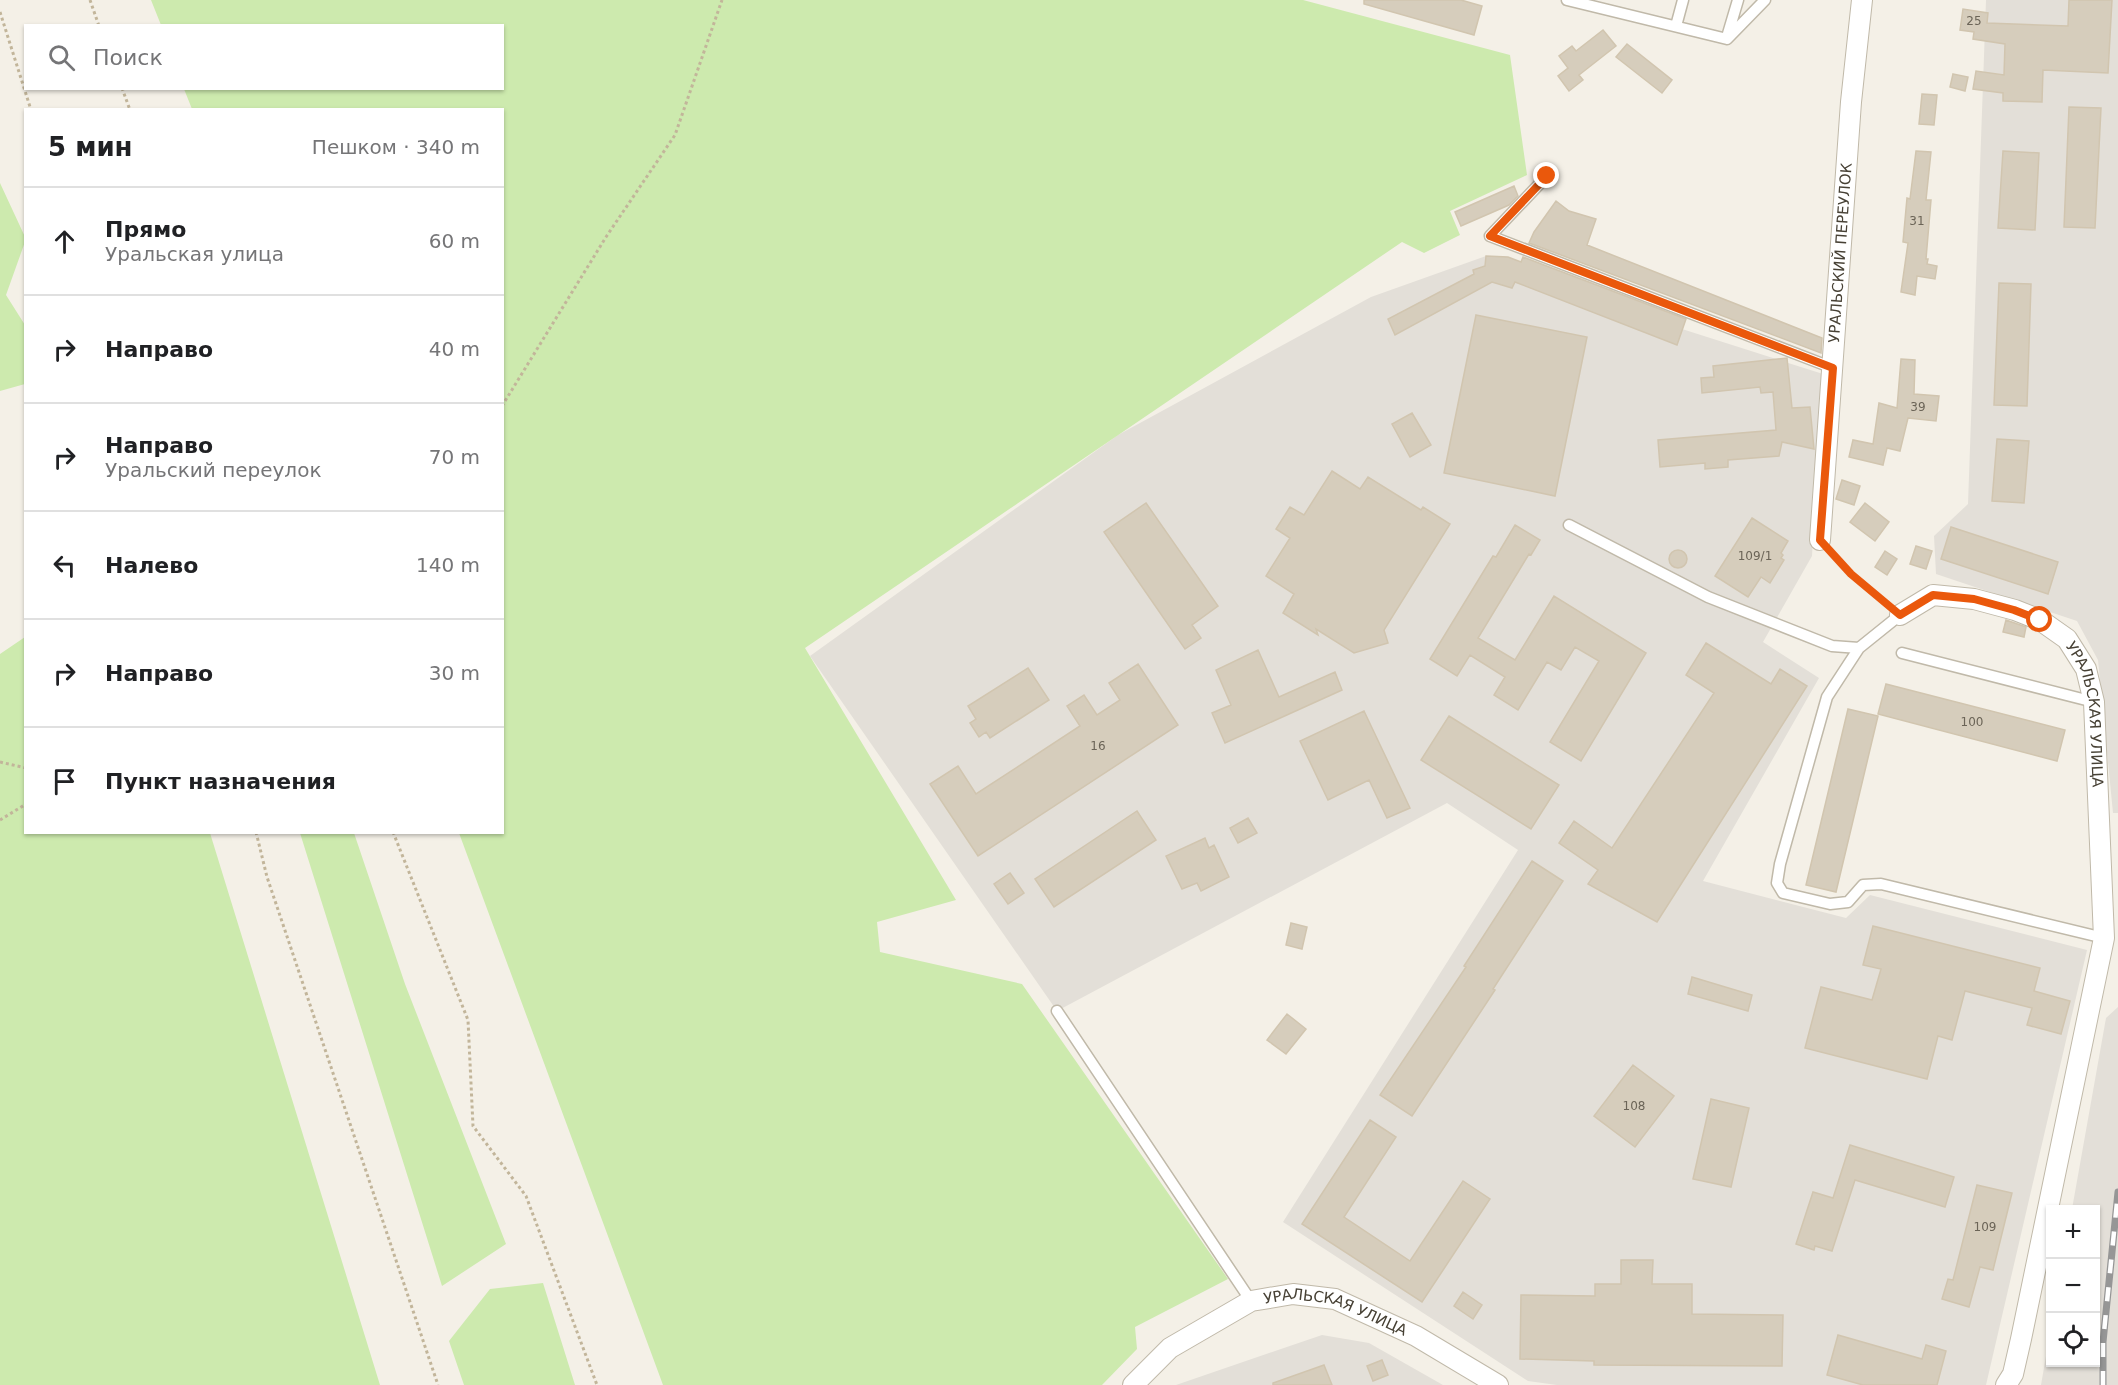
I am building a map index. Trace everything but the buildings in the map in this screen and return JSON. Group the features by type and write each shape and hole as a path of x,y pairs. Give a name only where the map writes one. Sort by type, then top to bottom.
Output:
{"street":[{"name":"УРАЛЬСКИЙ ПЕРЕУЛОК","path":"1820,540 1851,102 1862,0"},
{"name":"УРАЛЬСКАЯ УЛИЦА","path":"1900,615 1933,595 1974,599 2040,620 2067,639 2085,669 2094,702 2111,940 2013,1374 2006,1385"},
{"name":"УРАЛЬСКАЯ УЛИЦА","path":"1133,1385 1170,1348 1251,1301 1293,1294 1335,1299 1416,1336 1498,1385"}],"lane":[{"path":"1567,0 1727,39"},
{"path":"1676,26 1683,0"},
{"path":"1727,39 1738,0"},
{"path":"1727,39 1765,0"},
{"path":"1547,176 1490,236 1833,368"},
{"path":"1569,525 1708,597 1832,646 1859,648"},
{"path":"1900,615 1859,648 1827,697 1780,864 1777,883 1783,892 1830,904 1848,902 1863,885 1881,884 2111,940"},
{"path":"1902,654 2094,702"},
{"path":"1057,1011 1251,1301"}],"path":[{"path":"90,0 98,24"},
{"path":"504,403 606,237 675,135 722,0"},
{"path":"0,12 24,86"},
{"path":"25,90 31,108"},
{"path":"123,90 129,108"},
{"path":"1820,540 1851,574 1900,615"},
{"path":"0,762 24,768"},
{"path":"0,820 24,805"},
{"path":"256,834 267,877 438,1385"},
{"path":"394,834 468,1020 473,1126 526,1196 597,1385"}],"shaded area":[{"path":"1986,0 2118,0 2118,813 2113,813 2098,660 2077,621 1936,574 1934,536 1968,504"},
{"path":"1486,256 1508,257 1682,329 1823,374 1812,556 1763,642 1819,678 1703,881 1846,918 1870,895 2087,950 1986,1385 1557,1385 1528,1381 1283,1222 1518,850 1447,803 1057,1011 810,656 1118,435 1371,297"},
{"path":"2118,1007 2118,1385 2041,1385 2046,1356 2046,1367 2100,1367 2100,1205 2073,1205 2106,1018"},
{"path":"1322,1335 1369,1343 1443,1385 1176,1385"}],"green space":[{"path":"151,0 1303,0 1510,55 1527,175 1450,211 1460,235 1424,253 1402,242 805,648 956,900 877,922 880,952 1022,984 1228,1279 1135,1327 1137,1349 1102,1385 663,1385 459,834 504,834 504,108 192,108 184,90 504,90 504,24 161,24"},
{"path":"0,183 24,235 24,245 6,295 24,323 24,384 0,391"},
{"path":"24,638 24,834 210,834 380,1385 0,1385 0,654"},
{"path":"300,834 354,834 405,984 506,1244 442,1286"},
{"path":"543,1283 575,1385 464,1385 449,1341 490,1289"}],"railway":[{"path":"2103,1385 2103,1342 2118,1192"}],"route":[{"path":"1547,176 1490,236 1833,368 1820,540 1851,574 1900,615 1933,595 1974,599 2040,620"}]}
